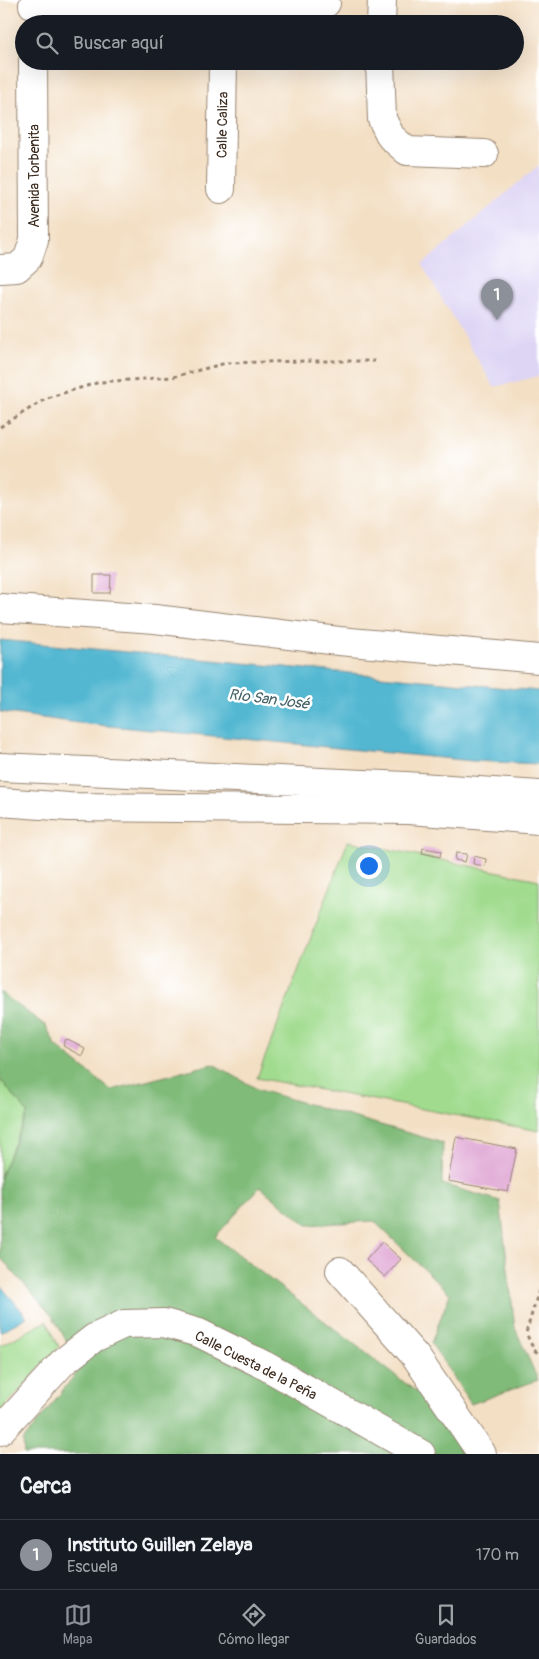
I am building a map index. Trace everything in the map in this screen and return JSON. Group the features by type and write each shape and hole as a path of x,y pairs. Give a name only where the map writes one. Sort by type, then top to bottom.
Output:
{"street":[{"path":"382,0 382,15"},
{"path":"33,10 224,15 326,3"},
{"name":"Avenida Torbenita","path":"0,269 17,268 28,258 34,240 33,70"},
{"name":"Calle Caliza","path":"221,189 223,70"},
{"path":"380,70 382,119 391,138 407,150 484,154"},
{"path":"0,608 154,619 339,641 539,659"},
{"path":"0,767 406,786 539,795"},
{"path":"0,802 69,807 409,810 539,820"},
{"path":"340,1271 416,1357 482,1454"},
{"name":"Calle Cuesta de la Peña","path":"0,1431 63,1362 94,1338 124,1324 164,1323 199,1333 264,1365 421,1454"}],"path":[{"path":"0,427 47,398 100,382 173,377 226,363 375,362"},
{"path":"539,1290 526,1333 534,1350 539,1354"}],"shaded area":[{"path":"539,165 539,376 494,387 422,265"}],"green space":[{"path":"348,841 539,880 539,1131 257,1078"},
{"path":"0,992 46,1026 56,1046 111,1090 213,1064 259,1090 443,1143 442,1184 500,1201 515,1328 538,1380 471,1404 431,1343 450,1294 374,1221 307,1225 260,1187 215,1237 448,1416 493,1454 24,1454 23,1441 81,1367 53,1317 0,1257 0,1177 28,1113 0,1079"},
{"path":"0,1079 28,1113 0,1177"},
{"path":"47,1321 59,1347 0,1412 0,1346"}],"water":[{"name":"Río San José","path":"0,640 539,691 539,764 472,761 78,723 0,712"},
{"path":"0,1285 27,1317 0,1332"}],"building":[{"path":"94,575 111,575 110,593 94,593"},
{"path":"423,848 441,851 440,857 422,853"},
{"path":"456,853 467,854 465,862 455,860"},
{"path":"474,856 486,859 485,866 473,864"},
{"path":"66,1039 85,1049 82,1056 63,1046"},
{"path":"456,1137 517,1149 508,1192 448,1181"},
{"path":"382,1242 401,1259 385,1277 366,1260"}],"place":[{"name":"Instituto Guillen Zelaya","path":"497,320"}]}
